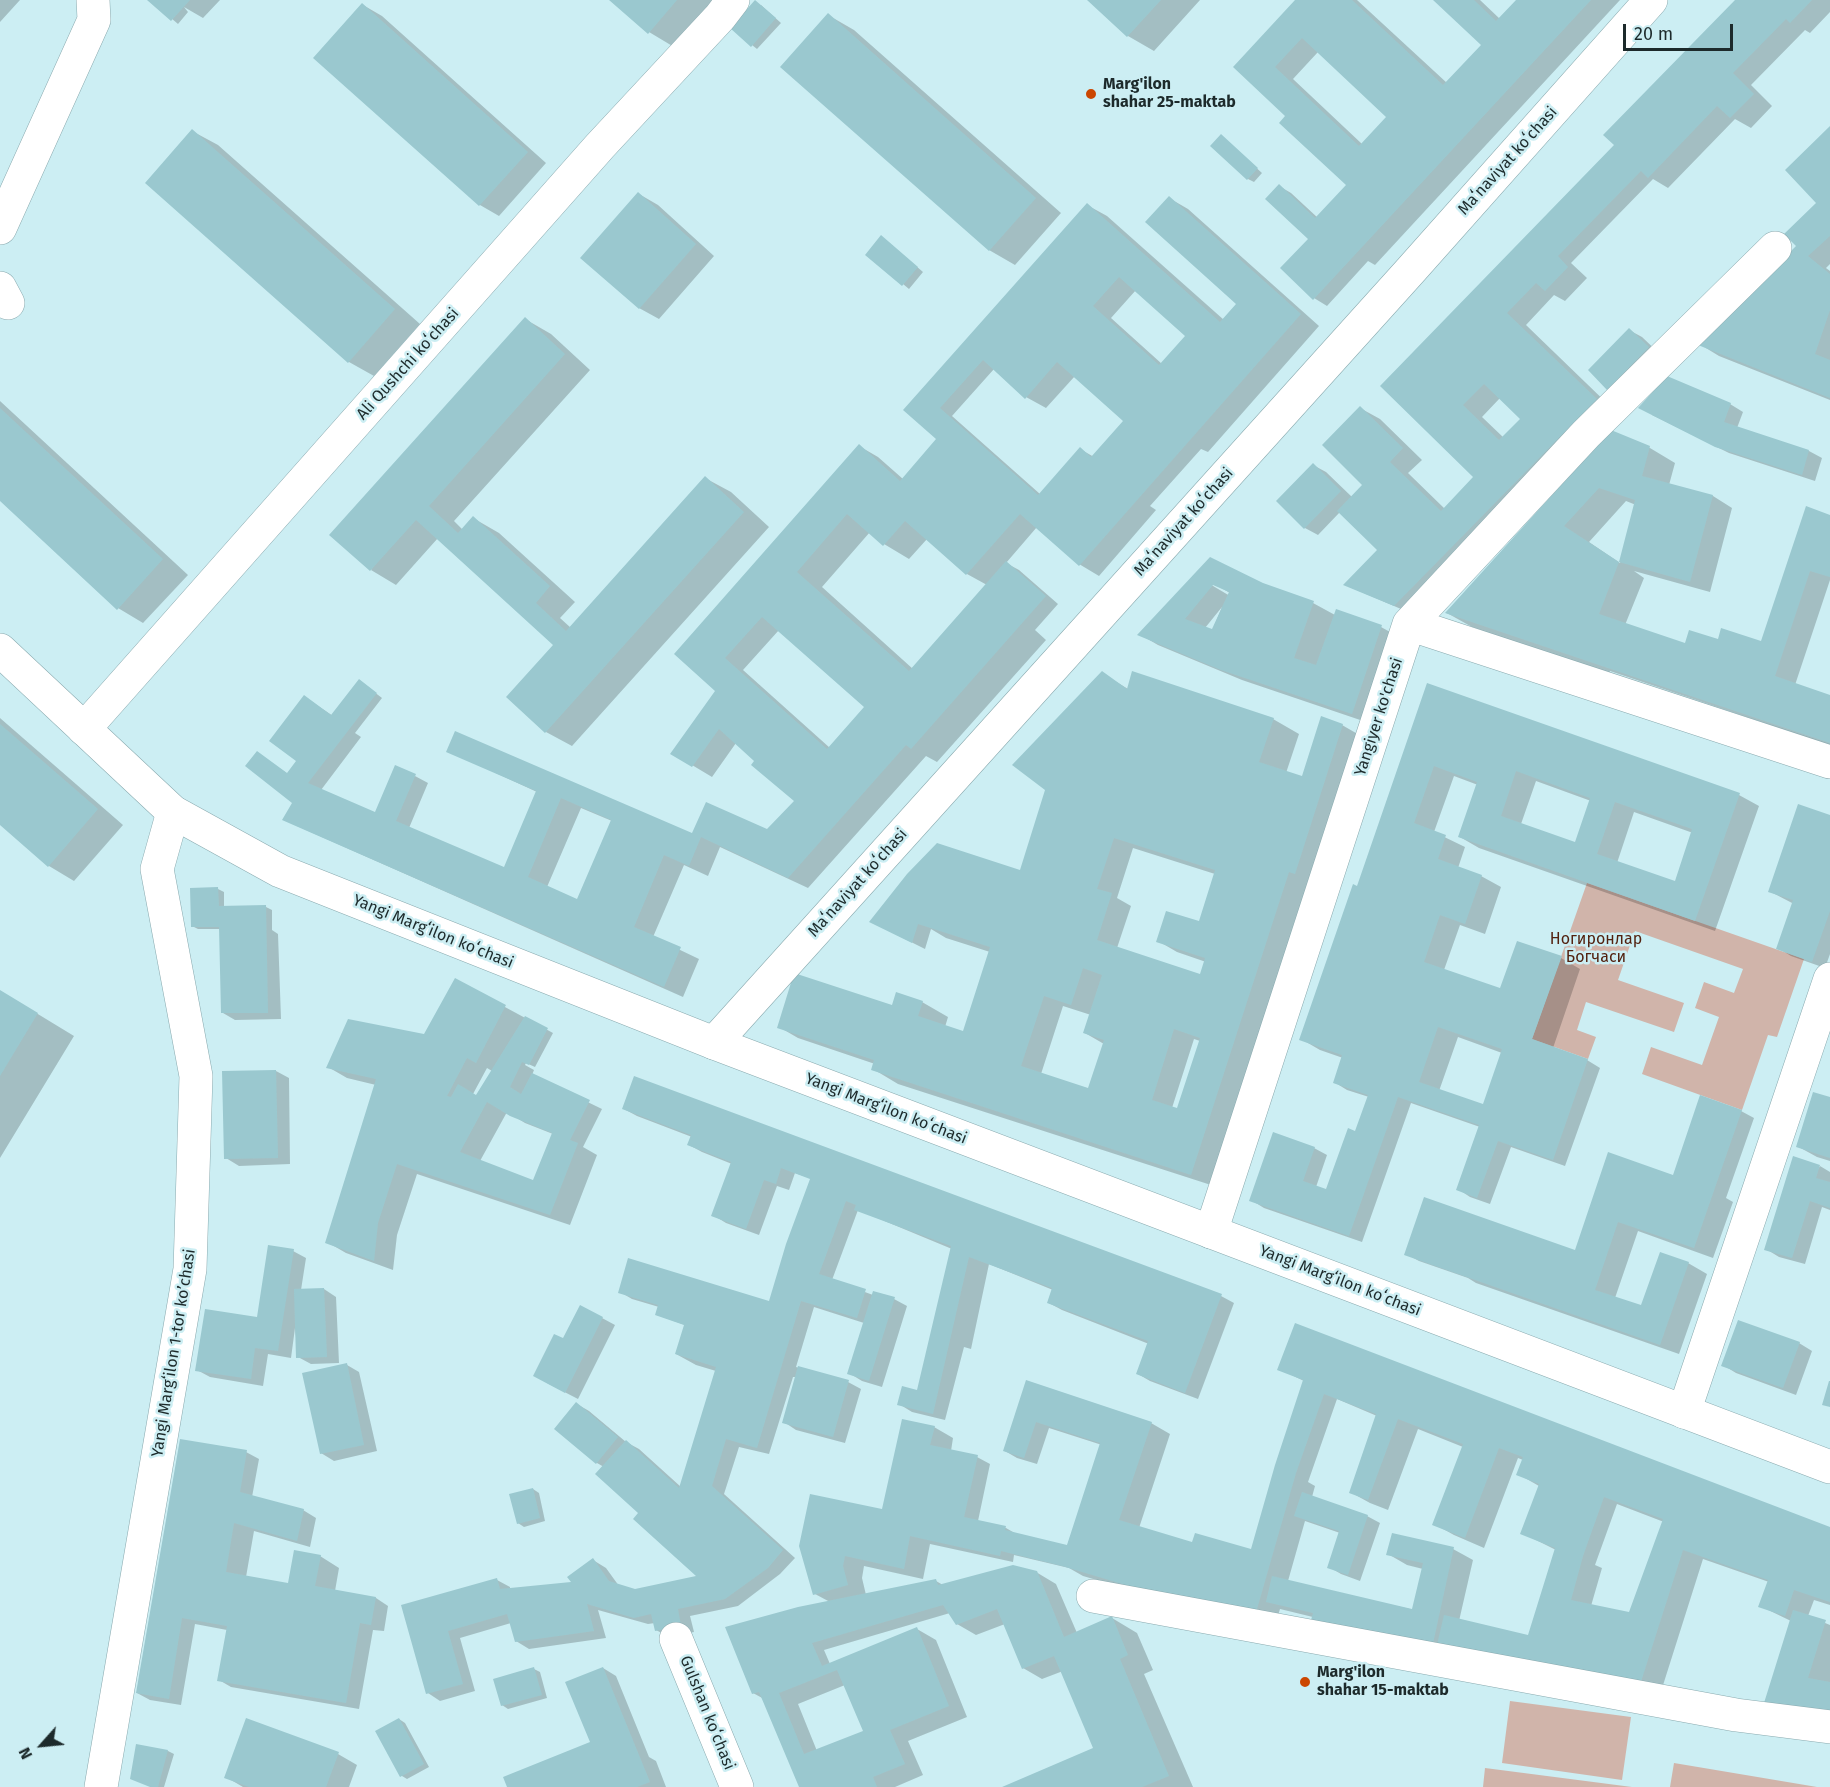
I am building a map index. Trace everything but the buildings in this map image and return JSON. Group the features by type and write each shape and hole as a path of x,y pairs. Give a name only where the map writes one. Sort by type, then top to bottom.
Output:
{"street":[{"path":"0,228 94,21 93,0"},
{"name":"Ali Qushchi koʻchasi","path":"84,729 600,146 720,17 733,0"},
{"name":"Maʻnaviyat koʻchasi","path":"714,1043 1395,288 1651,0"},
{"path":"1775,248 1586,434 1409,624 1830,762"},
{"name":"Yangiyer ko'chasi","path":"1211,1232 1409,624"},
{"name":"Yangi Margʻilon koʻchasi","path":"0,650 173,812 280,871 714,1043 1830,1467"},
{"name":"Yangi Margʻilon 1-tor koʼchasi","path":"101,1787 190,1269 196,1076 157,869 173,812"},
{"path":"1684,1412 1830,979"},
{"path":"1093,1596 1736,1715 1830,1727"},
{"name":"Gulshan koʻchasi","path":"676,1639 737,1787"}],"green space":[{"name":"Ногиронлар Богчаси","path":"1587,883 1804,959 1777,1037 1768,1035 1742,1110 1642,1074 1651,1047 1702,1065 1719,1017 1695,1008 1704,982 1734,993 1743,969 1635,931 1618,980 1684,1003 1674,1032 1586,1002 1577,1030 1596,1037 1588,1059 1532,1039"},
{"path":"1510,1701 1631,1717 1622,1780 1502,1763"},
{"path":"1674,1763 1817,1787 1670,1787"},
{"path":"1485,1768 1632,1787 1483,1787"}],"place":[{"name":"Marg'ilon shahar 25-maktab","path":"1091,94"},
{"name":"Marg'ilon shahar 15-maktab","path":"1305,1682"}]}
